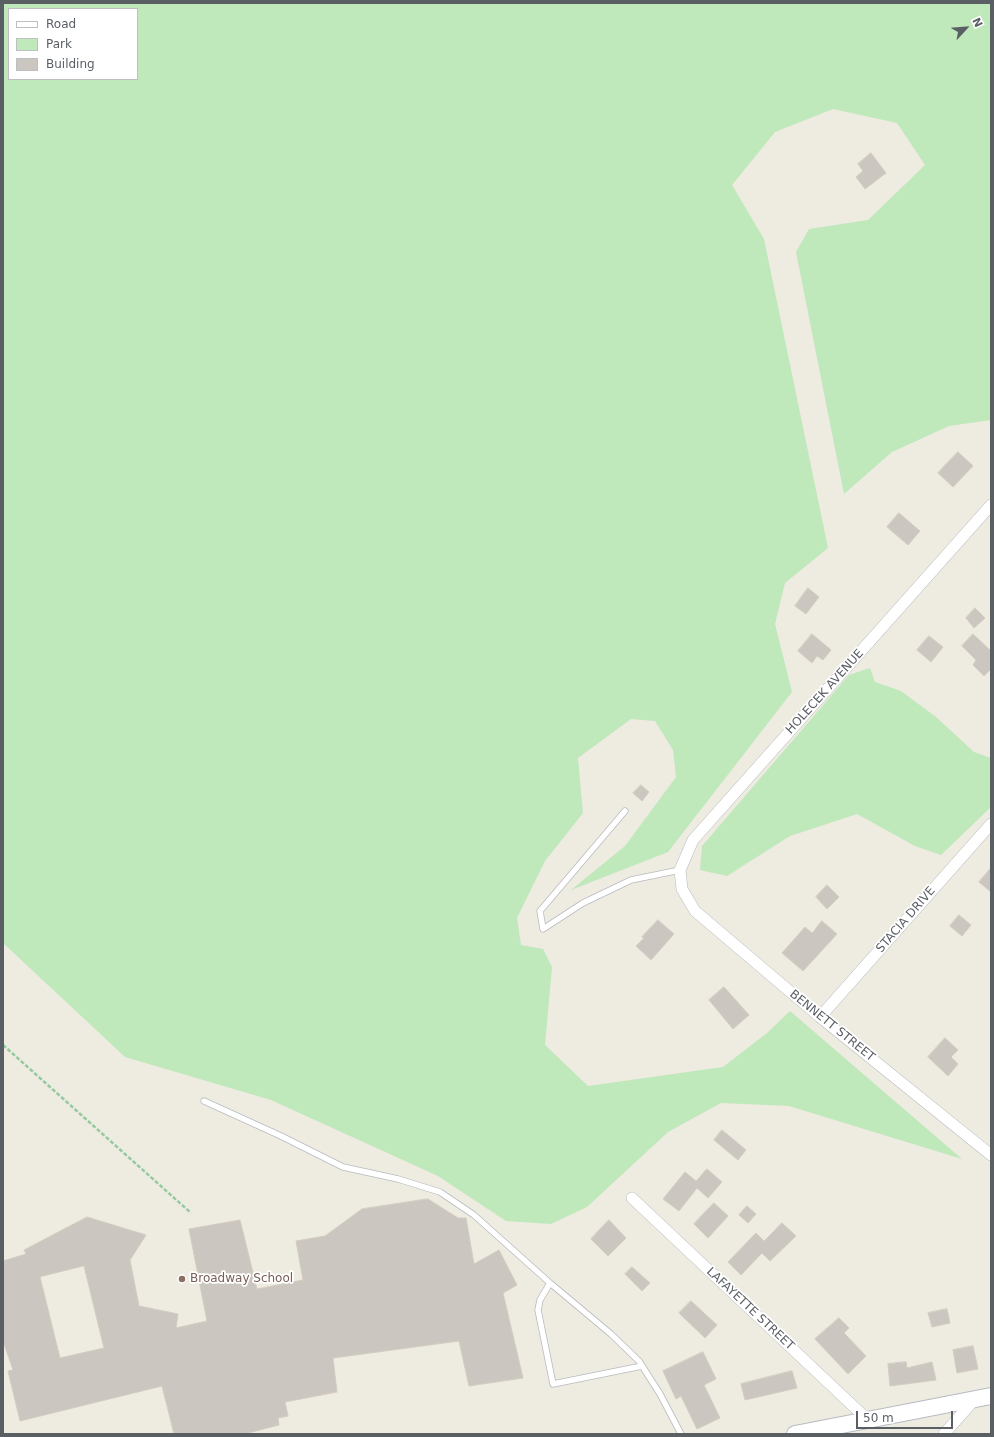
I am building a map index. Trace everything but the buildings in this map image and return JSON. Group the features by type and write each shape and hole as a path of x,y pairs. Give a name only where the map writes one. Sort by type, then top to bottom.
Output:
{"street":[{"name":"HOLECEK AVENUE","path":"682,889 680,870 693,840 991,505"},
{"name":"STACIA DRIVE","path":"820,1017 991,824"},
{"name":"BENNETT STREET","path":"682,889 695,911 820,1017 991,1155"},
{"name":"LAFAYETTE STREET","path":"632,1198 868,1420"},
{"path":"795,1434 991,1396"},
{"path":"944,1434 975,1399"}],"lane":[{"path":"625,811 540,911 543,929 583,904 631,880 680,870"},
{"path":"204,1101 281,1136 343,1168 398,1179 440,1192 474,1215 550,1283 612,1334 642,1366 660,1394 681,1434"},
{"path":"550,1283 540,1300 538,1310 553,1384 642,1366"}],"path":[{"path":"3,1045 191,1213"}],"green space":[{"path":"3,3 991,3 991,420 949,426 892,452 844,494 796,252 809,229 868,220 925,165 897,123 833,109 775,132 732,185 764,239 828,548 785,583 775,624 792,692 668,852 571,890 625,846 676,777 673,750 655,721 631,719 578,758 583,813 545,861 517,918 521,945 543,949 552,967 545,1045 588,1086 723,1067 767,1033 790,1011 962,1159 789,1106 721,1103 668,1132 587,1207 551,1224 506,1221 438,1176 271,1100 125,1057 3,943"},
{"path":"870,668 875,682 901,691 936,717 974,752 991,758 991,807 941,855 915,846 857,814 790,836 727,876 700,870 702,846 849,675"}],"place":[{"name":"Broadway School","path":"182,1279"}]}
